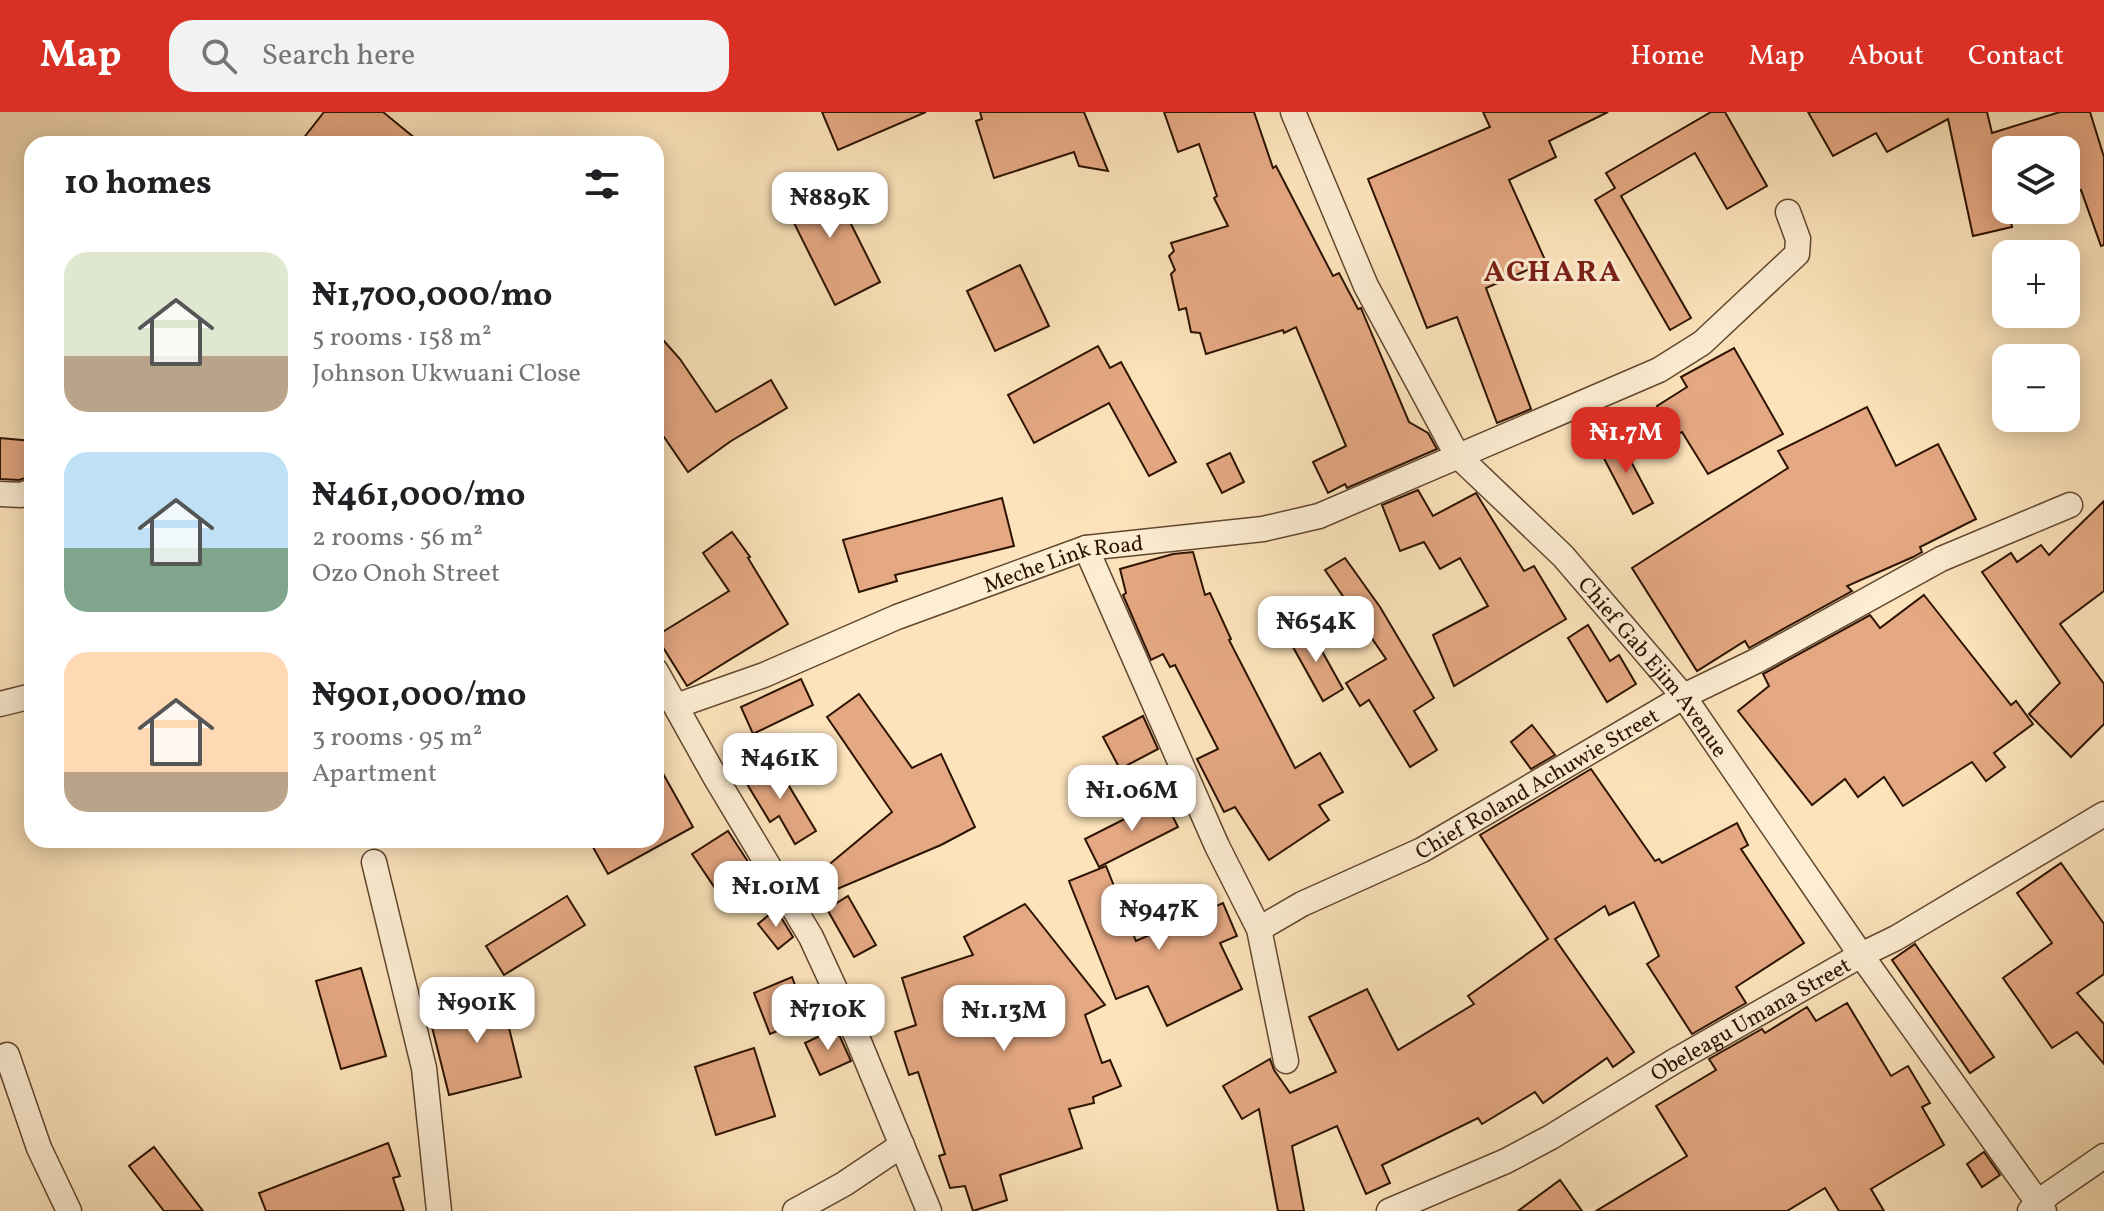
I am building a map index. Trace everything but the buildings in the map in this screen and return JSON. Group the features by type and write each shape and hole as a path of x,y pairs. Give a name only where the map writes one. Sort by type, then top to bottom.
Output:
{"street":[{"name":"Chief Gab Ejim Avenue","path":"1293,112 1366,286 1457,455 1563,556 1684,697 2038,1209"},
{"name":"Meche Link Road","path":"676,706 764,675 897,617 1086,548 1263,529 1319,516 1659,370 1702,343 1797,254 1798,239 1788,212"},
{"path":"0,494 24,494"},
{"name":"Chief Roland Achuwie Street","path":"1259,929 1302,904 1422,850 1684,697 1941,559 2070,505"},
{"path":"1086,548 1210,832 1259,929 1286,1061"},
{"path":"664,685 811,937 840,998 929,1211"},
{"path":"0,704 24,698"},
{"name":"Obeleagu Umana Street","path":"1389,1211 1506,1161 1551,1137 1662,1068 1918,926 2104,814"},
{"path":"374,862 424,1068 439,1211"},
{"path":"7,1055 39,1148 69,1211"},
{"path":"795,1211 844,1184 902,1145"},
{"path":"2038,1209 2049,1194 2104,1156"}],"district":[{"name":"ACHARA","path":"1553,271"}]}
